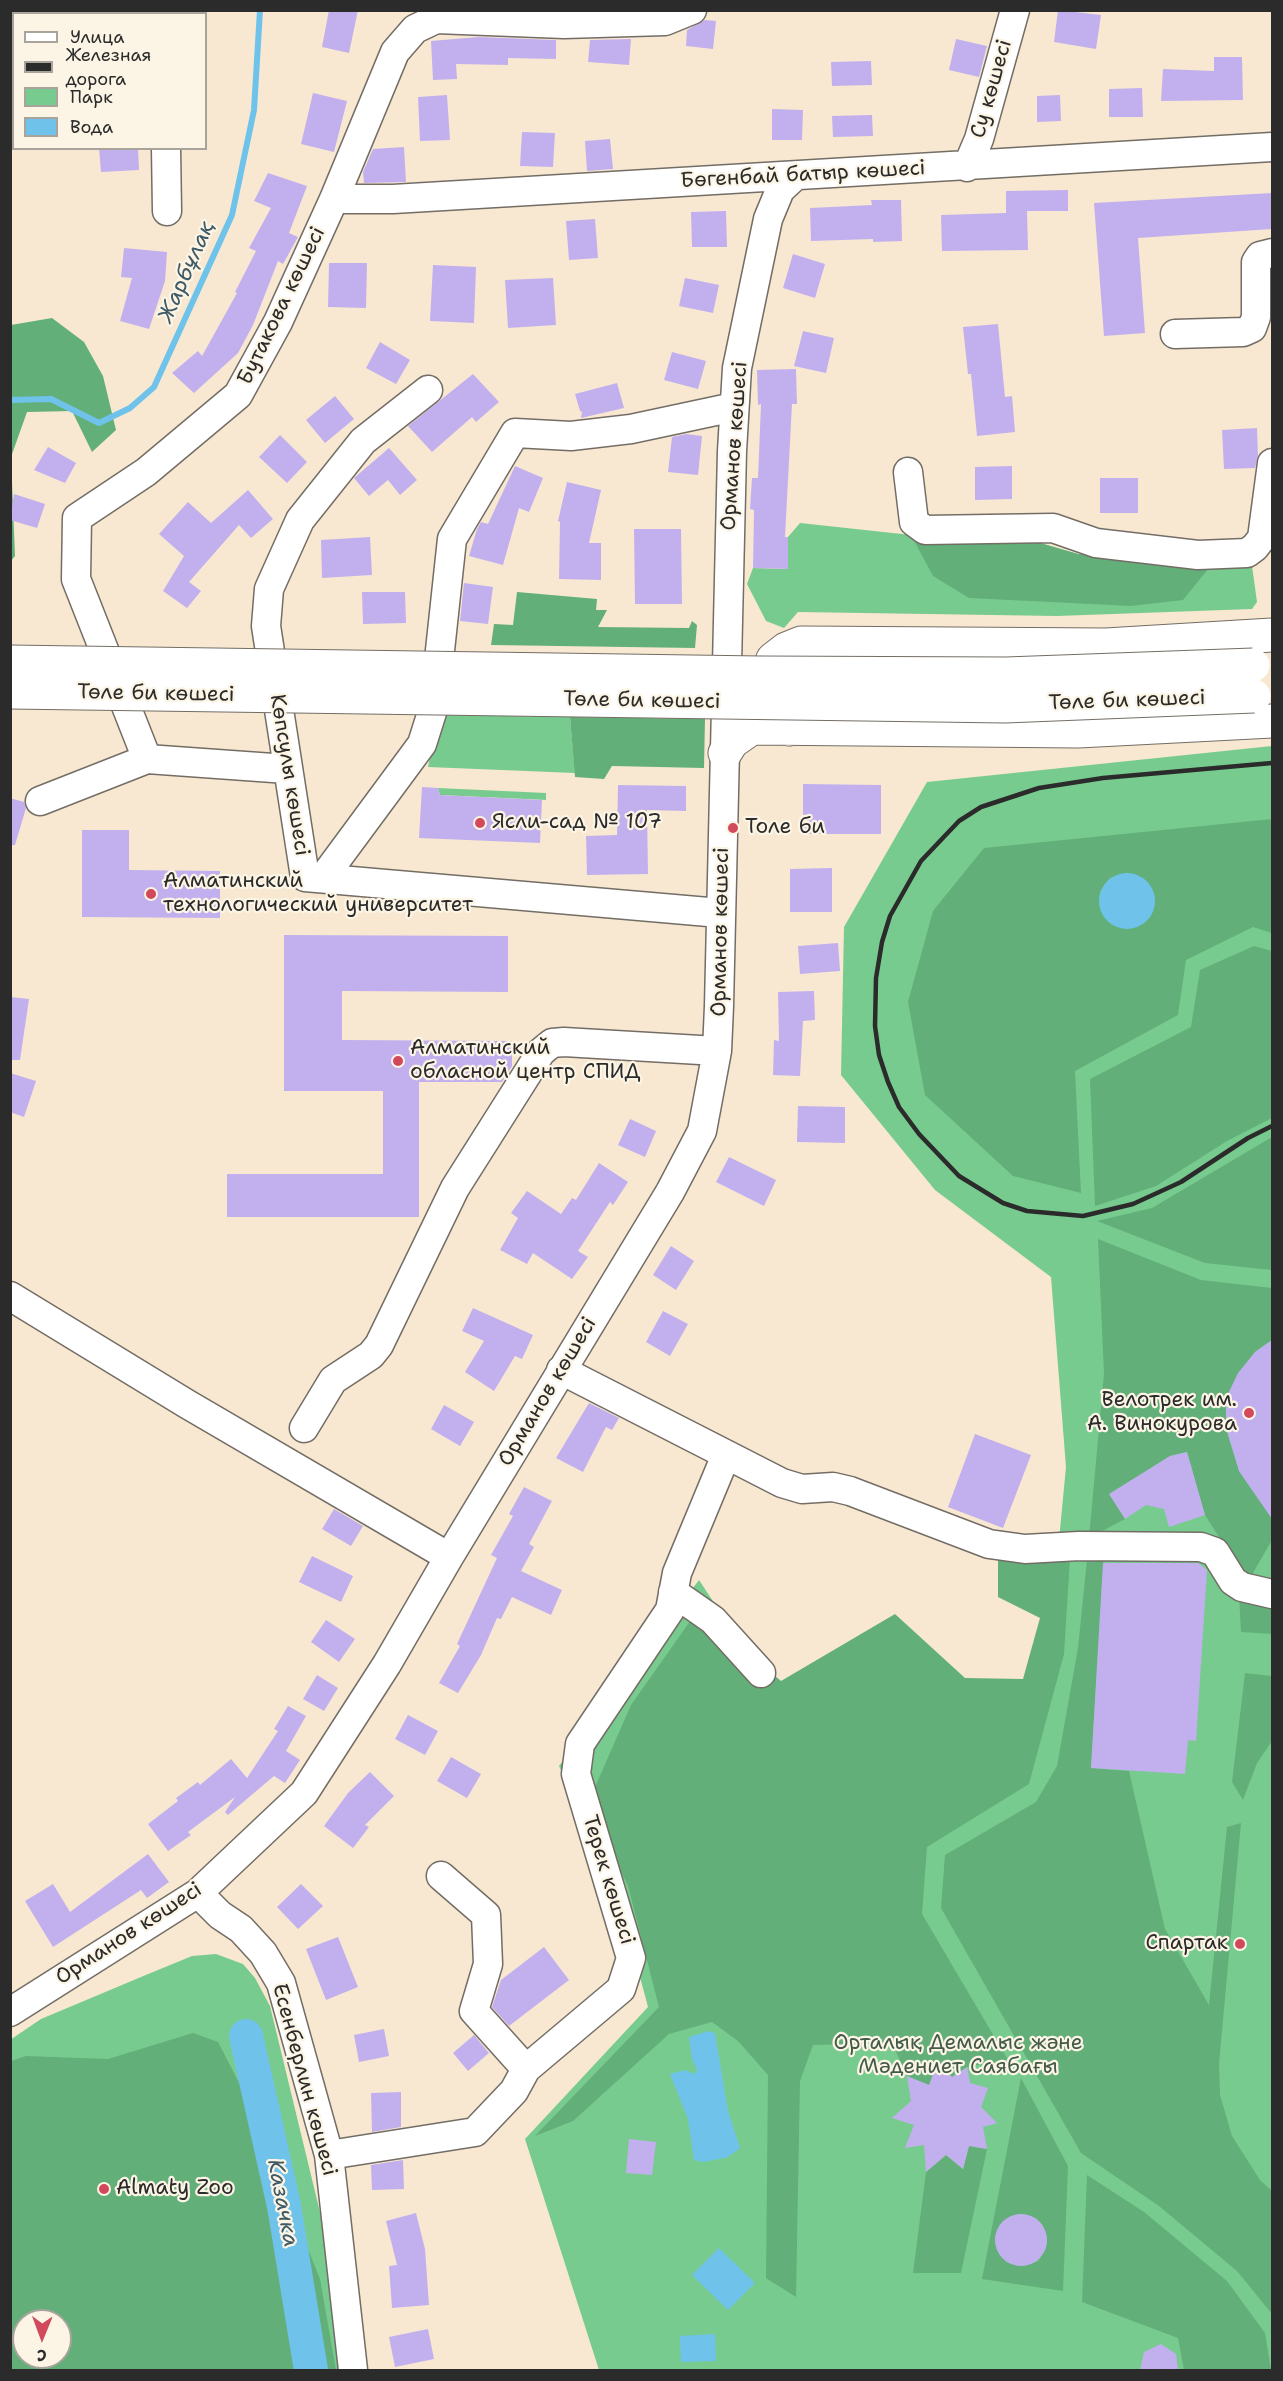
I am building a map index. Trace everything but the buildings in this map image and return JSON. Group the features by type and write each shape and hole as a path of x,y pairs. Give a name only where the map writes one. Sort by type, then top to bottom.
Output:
{"main road":[{"path":"789,729 779,723 770,709 765,696 765,679 773,659 786,649 801,644 1106,645 1272,635"},
{"name":"Төле би көшесі","path":"10,662 994,674 1265,688"},
{"path":"726,753 737,737 752,728 1078,731 1265,688"},
{"name":"Төле би көшесі","path":"10,692 1005,706 1265,688"}],"street":[{"path":"438,15 564,24 665,21 692,10"},
{"name":"Су көшесі","path":"967,167 979,139 1015,10"},
{"name":"Бутакова көшесі","path":"147,759 76,579 77,518 146,472 238,394 278,322 334,199 395,52 415,29 438,15"},
{"name":"Бөгенбай батыр көшесі","path":"334,199 393,199 795,176 925,166 967,167 1272,147"},
{"path":"166,150 167,211"},
{"name":"Орманов көшесі","path":"10,2012 198,1893 304,1793 387,1664 448,1557 670,1192 702,1131 717,1051 734,407 737,368 768,219 780,190 795,176"},
{"path":"1175,334 1243,332 1252,328 1256,317 1256,262 1266,253 1272,253"},
{"name":"Көпсулы көшесі","path":"428,390 363,441 300,520 268,589 266,626 305,877 720,913"},
{"path":"323,878 422,744 434,706 452,539 515,433 571,436 631,429 734,407"},
{"path":"908,472 914,522 925,530 1053,528 1096,543 1198,555 1247,553 1255,547 1262,538 1272,464"},
{"path":"40,801 147,759 287,769"},
{"path":"304,1428 333,1380 371,1355 379,1345 455,1188 541,1052 552,1043 564,1042 717,1051"},
{"path":"10,1296 187,1404 448,1557"},
{"path":"561,1370 782,1484 801,1489 834,1487 850,1491 989,1544 1025,1549 1079,1546 1201,1547 1215,1552 1233,1581 1242,1587 1272,1594"},
{"name":"Терек көшесі","path":"329,2155 475,2132 514,2091 526,2069 621,1989 631,1958 576,1774 579,1744 670,1610 677,1573 726,1455"},
{"path":"673,1592 713,1620 760,1673"},
{"path":"441,1876 486,1915 488,1964 474,2011 526,2069"},
{"name":"Есенберлин көшесі","path":"198,1893 220,1915 241,1929 262,1953 281,1983 329,2155 353,2370"}],"green space":[{"path":"52,318 84,342 103,376 116,430 92,452 72,411 27,412 11,457 11,325"},
{"path":"11,457 15,556 11,561"},
{"path":"800,523 911,535 1016,536 1078,554 1142,560 1246,563 1252,566 1257,602 1252,609 1057,616 798,612 784,628 766,621 747,584 753,568 788,569 788,537"},
{"path":"911,535 1016,536 1078,554 1212,564 1183,600 1131,606 969,598 933,576"},
{"path":"517,592 597,599 596,610 607,610 598,627 689,628 692,621 697,625 695,648 491,645 494,624 513,625"},
{"path":"439,715 570,717 575,773 428,767"},
{"path":"570,717 705,719 704,768 612,766 604,779 575,777"},
{"name":"Орталық Демалыс және Мәдениет Саябағы","path":"1272,746 1272,2370 599,2370 525,2139 648,2007 616,1887 559,1766 699,1580 777,1698 966,1690 1044,1696 1066,1467 1051,1277 935,1190 841,1075 844,927 927,782"},
{"path":"438,788 546,793 546,800 440,795"},
{"path":"1272,819 1272,933 1253,927 1186,960 1178,1015 1075,1071 1081,1193 1013,1176 925,1095 908,1002 933,911 984,848","holes":["1127,873 1137,875 1100,910 1100,892 1110,878"]},
{"path":"1254,946 1272,951 1272,1118 1227,1141 1156,1186 1095,1206 1090,1079 1191,1027 1200,970"},
{"path":"1272,1137 1272,1270 1205,1263 1097,1221 1152,1208"},
{"path":"1098,1239 1201,1280 1272,1288 1272,1340 1255,1352 1226,1398 1226,1428 1239,1471 1262,1504 1272,1511 1272,1540 1250,1578 1243,1575 1205,1515 1187,1452 1170,1456 1110,1494 1125,1519 1089,1538 1104,1374"},
{"path":"1104,1555 1091,1768 1129,1771 1165,1929 1209,2005 1227,1827 1241,1823 1219,2064 1220,2095 1232,2136 1260,2180 1272,2191 1272,2314 1237,2271 1159,2206 1081,2153 941,1908 945,1855 1036,1802 1057,1766 1078,1648 1087,1560"},
{"path":"998,1557 1070,1559 1064,1654 1029,1784 927,1847 922,1914 1008,2060 967,2067 952,2077 929,2085 907,2076 892,2043 813,2045 800,2081 796,2297 766,2278 768,2075 738,2041 712,2022 669,2034 573,2121 535,2136 659,2007 628,1886 588,1803 631,1705 698,1610 781,1681 895,1614 965,1678 1023,1679 1040,1618 998,1597"},
{"path":"1239,1595 1272,1599 1272,1634 1241,1632"},
{"path":"1245,1673 1272,1676 1272,1741 1257,1763 1243,1800 1232,1782"},
{"path":"216,1954 243,1964 255,1978 270,2006 326,2237 340,2370 11,2370 10,2040 41,2019 192,1956"},
{"path":"193,2033 218,2042 249,2102 320,2279 336,2370 11,2370 11,2061 26,2056 108,2059"},
{"path":"1021,2078 1068,2166 1063,2291 982,2279","holes":["1019,2214 1036,2218 1042,2225 1047,2240 1046,2248 1038,2261 1023,2266 1007,2262 1001,2256 996,2239 1003,2222"]},
{"path":"969,2146 987,2149 961,2273 913,2273 926,2172 946,2155 963,2169"},
{"path":"1087,2175 1144,2212 1227,2281 1265,2333 1271,2370 1184,2370 1178,2338 1082,2302"}],"water":[{"path":"1127,873 1138,875 1147,881 1153,890 1155,901 1153,912 1147,921 1138,927 1127,929 1116,927 1107,921 1101,912 1099,901 1101,890 1107,881 1116,875"},
{"path":"708,2031 715,2033 728,2111 740,2148 728,2157 704,2162 694,2160 688,2119 670,2074 685,2070 694,2074 697,2070 692,2059 689,2037"},
{"path":"719,2248 755,2283 728,2310 692,2275"},
{"path":"715,2334 716,2361 681,2362 680,2336"}],"waterway":[{"name":"Жарбұлақ","path":"10,400 51,399 99,423 130,408 154,387 232,215 254,110 260,10"},
{"name":"Казачка","path":"246,2036 284,2206 311,2370"}],"railway":[{"path":"1272,763 1103,778 1039,788 981,807 959,821 921,861 890,916 882,942 876,978 875,1026 879,1055 888,1082 899,1107 919,1134 959,1176 1003,1203 1027,1211 1083,1216 1133,1204 1181,1182 1248,1138 1272,1126"}],"place":[{"name":"Ясли-сад № 107","path":"480,823"},
{"name":"Толе би","path":"733,828"},
{"name":"Алматинский технологический университет","path":"151,894"},
{"name":"Алматинский обласной центр СПИД","path":"398,1061"},
{"name":"Велотрек им. А. Винокурова","path":"1249,1413"},
{"name":"Спартак","path":"1240,1944"},
{"name":"Almaty Zoo","path":"104,2189"}]}
